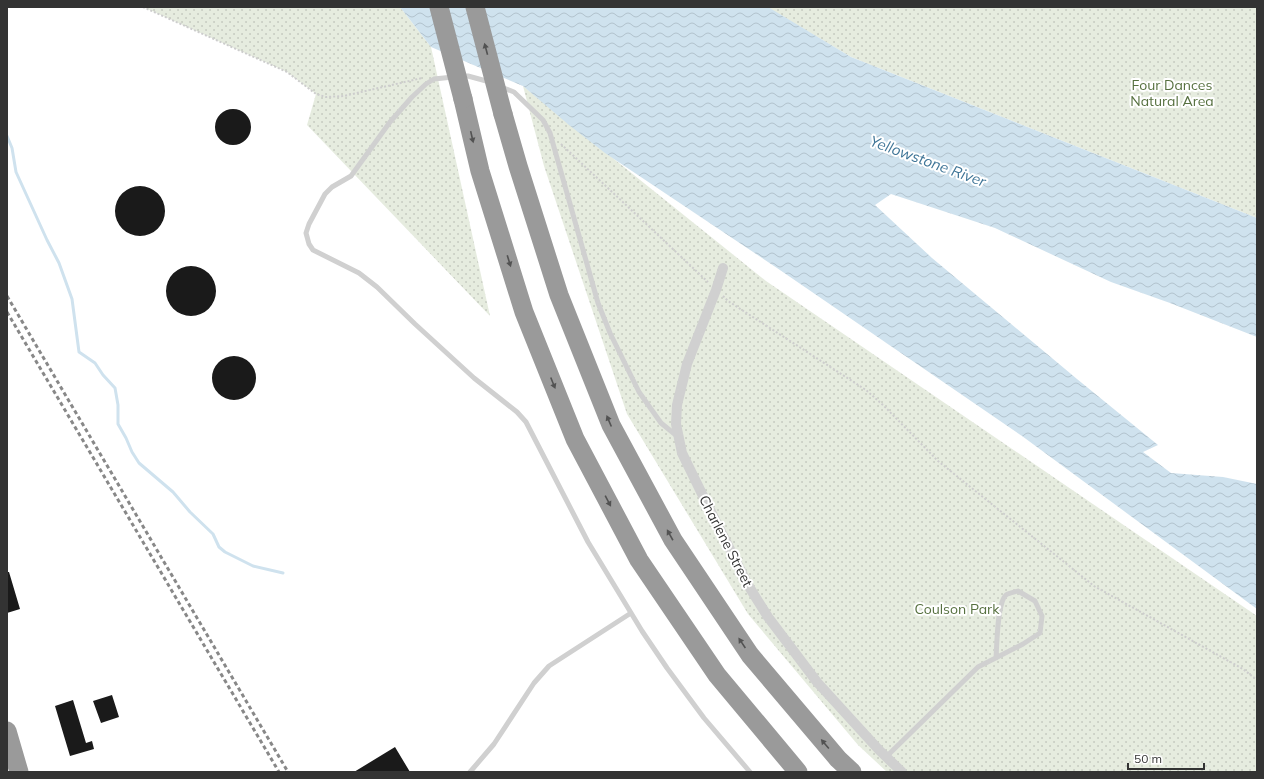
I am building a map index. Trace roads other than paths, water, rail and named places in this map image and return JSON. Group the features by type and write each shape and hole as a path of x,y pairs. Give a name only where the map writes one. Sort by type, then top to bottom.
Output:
{"highway":[{"path":"439,7 480,172 524,312 575,439 639,560 717,675 798,772"},
{"path":"475,7 518,166 559,295 611,425 673,540 750,654 838,759 852,772"},
{"path":"7,731 19,772"}],"street":[{"name":"Charlene Street","path":"723,268 687,364 677,405 676,424 682,453 748,585 768,617 817,682 886,757 902,772"}],"lane":[{"path":"678,437 661,423 639,392 610,333 598,303 550,133 542,120 514,92 489,81 468,76 434,79 426,84 390,122 351,176 332,187 325,194 309,224 306,233 309,244 313,250 359,273 377,287 474,378 517,412 526,422 588,542 631,613 667,668 704,718 750,772"},
{"path":"886,757 978,667 996,658 1023,644 1040,633 1042,616 1035,601 1018,591 1006,595 1002,601 999,614 996,658"},
{"path":"470,772 494,744 534,683 549,666 631,613"}],"water":[{"name":"Yellowstone River","path":"400,7 768,7 851,57 1257,218 1257,337 1111,282 995,228 891,194 875,205 932,258 1158,445 1143,452 1171,473 1223,477 1257,484 1257,609 1022,436 777,268 605,153 523,86 431,47"}],"waterway":[{"path":"7,136 12,148 16,172 59,263 72,299 79,352 95,363 103,375 115,388 118,405 118,424 132,452 139,463 173,492 190,512 213,534 219,547 225,552 253,566 283,573"}],"railway":[{"path":"7,296 288,772"},
{"path":"7,312 279,772"}],"park label":[{"name":"Four Dances Natural Area","path":"1172,94"},
{"name":"Coulson Park","path":"957,609"}]}
